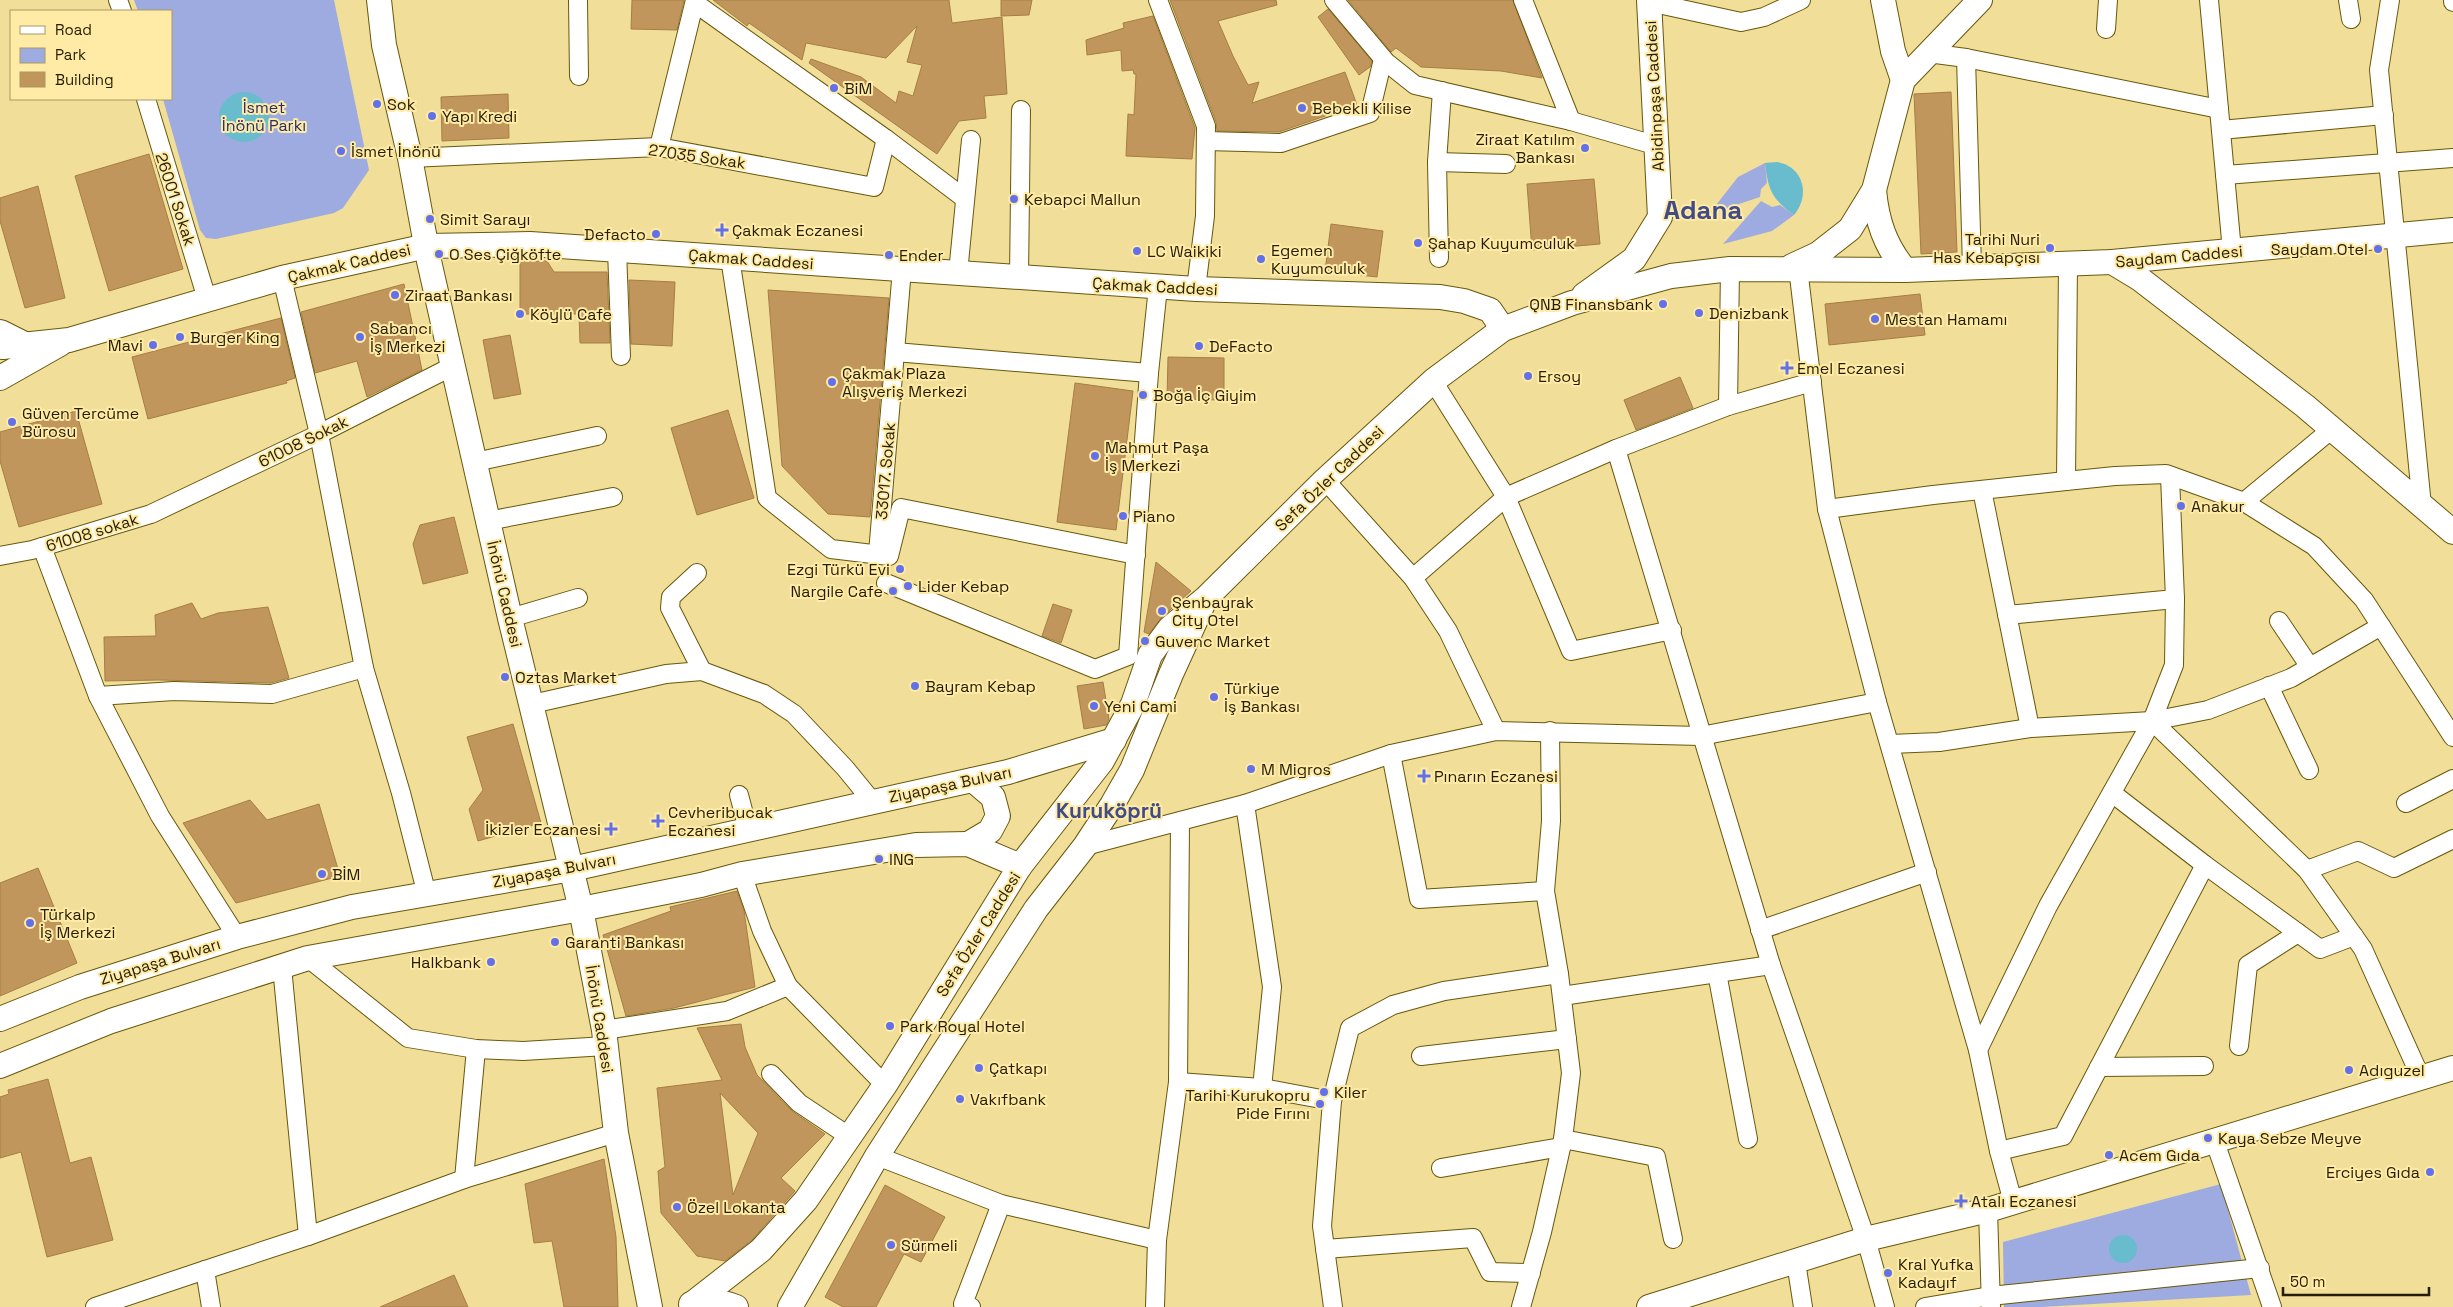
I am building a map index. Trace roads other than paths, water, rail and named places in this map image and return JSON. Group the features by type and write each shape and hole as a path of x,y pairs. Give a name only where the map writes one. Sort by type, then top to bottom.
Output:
{"main road":[{"name":"İnönü Caddesi","path":"379,0 384,45 410,158 453,366 510,618 581,909 605,1038 616,1133 650,1307"},
{"path":"1883,0 1893,51 1903,80"},
{"path":"1792,268 1818,254 1850,229 1874,190 1903,80 1980,0"},
{"name":"Abidinpaşa Caddesi","path":"1572,303 1634,259 1660,217 1658,146 1649,1"},
{"path":"1874,190 1876,216 1884,240 1905,270"},
{"name":"Saydam Caddesi","path":"1572,303 1671,276 1730,269 1905,270 2112,262 2453,230"},
{"name":"Çakmak Caddesi","path":"7,342 69,340 282,278 427,246 530,244 1196,290 1440,296 1464,301 1490,310 1503,329"},
{"path":"2112,262 2140,279 2297,400 2453,532"},
{"name":"Sefa Özler Caddesi","path":"687,1305 761,1250 806,1200 885,1085 1020,866 1102,761 1133,704 1150,655 1170,628 1206,598 1325,480 1433,381 1503,329 1572,303"},
{"path":"0,378 69,340"},
{"name":"Sefa Özler Caddesi","path":"790,1307 877,1156 1036,909 1085,846 1132,770 1171,674 1206,598"},
{"name":"Ziyapaşa Bulvarı","path":"0,1019 80,986 237,937 352,907 572,869 1008,772 1114,740"},
{"path":"968,844 990,831 998,816 993,797 973,780"},
{"path":"0,1066 111,1021 308,958 581,909 701,885 742,874 916,845 968,844 1020,866"},
{"path":"1649,1307 1796,1262 1866,1238 1988,1210 2453,1068"},
{"path":"687,1305 702,1301 722,1302 736,1307"}],"street":[{"path":"578,0 579,76"},
{"path":"1158,0 1206,126 1205,216 1196,290"},
{"path":"1334,0 1383,59 1415,85 1571,121 1658,146"},
{"path":"1523,0 1571,121"},
{"path":"1649,1 1741,22 1764,17 1801,0"},
{"path":"2106,29 2108,0"},
{"path":"2210,0 2232,251"},
{"path":"2348,0 2351,19"},
{"path":"2390,0 2379,70 2422,506"},
{"path":"659,147 695,2 886,139 964,198"},
{"path":"1928,53 1966,58 2219,109"},
{"path":"1966,58 1972,267"},
{"path":"1206,141 1281,143 1370,113 1383,59"},
{"path":"1439,258 1438,162 1442,91"},
{"name":"26001 Sokak","path":"146,100 207,299"},
{"path":"1019,277 1021,110"},
{"path":"2221,130 2384,115"},
{"name":"27035 Sokak","path":"410,158 659,147 874,187 886,139"},
{"path":"958,273 971,140"},
{"path":"2225,176 2453,158"},
{"path":"1438,162 1506,164"},
{"path":"617,250 621,356"},
{"path":"730,258 767,498 831,549 889,556 901,508 1136,555"},
{"path":"2066,481 2068,264"},
{"path":"1792,268 1812,382 1827,509 1877,702 1978,1050 1999,1151 2013,1202"},
{"name":"33017. Sokak","path":"878,554 902,269"},
{"path":"1728,406 1730,269"},
{"path":"282,278 319,434 364,668 401,793 427,895"},
{"path":"886,583 1095,668 1128,656 1149,373 1158,287"},
{"path":"895,352 1149,373"},
{"name":"61008 Sokak","path":"151,514 319,434 453,366"},
{"path":"1433,381 1506,497 1571,651 1672,630"},
{"path":"1413,578 1506,497 1616,449 1728,406 1812,382"},
{"path":"2244,502 2332,429"},
{"path":"475,462 597,436"},
{"path":"1616,449 1672,630 1701,736 1760,930 1866,1238 1885,1307"},
{"path":"1827,509 2115,476 2170,476 2244,502 2314,546 2364,600 2453,737"},
{"path":"1978,1050 2048,906 2152,721 2174,665 2175,600 2170,476"},
{"path":"1325,480 1413,578 1448,631 1496,732"},
{"path":"1982,490 2030,728"},
{"path":"488,521 613,497"},
{"name":"61008 sokak","path":"37,549 151,514"},
{"path":"37,549 98,696 160,816 237,937"},
{"name":"61008 Sokak","path":"0,556 37,549"},
{"path":"697,573 671,597 670,608 702,671"},
{"path":"510,618 578,598"},
{"path":"2007,615 2175,600"},
{"path":"2278,621 2310,667"},
{"path":"1890,744 1939,742 2030,728 2152,721 2208,710 2291,678 2381,626"},
{"path":"98,696 174,691 272,694 364,668"},
{"path":"532,704 666,674 702,671 764,694 794,714 845,768 872,801"},
{"path":"2269,686 2309,770"},
{"path":"1085,846 1180,823 1245,804 1391,754 1496,732 1550,731 1701,736 1877,702"},
{"path":"2152,721 2308,870 2363,949 2422,1078"},
{"path":"1521,1307 1562,1143 1571,1073 1559,974 1545,890 1551,821 1550,731"},
{"path":"1391,754 1419,899 1545,890"},
{"path":"2406,803 2453,779"},
{"path":"2112,792 2205,865 2320,949 2354,936"},
{"path":"739,795 748,829"},
{"path":"1245,804 1272,987 1262,1088"},
{"path":"1155,1307 1157,1240 1178,1082 1180,823"},
{"path":"2308,870 2358,851 2394,868 2453,839"},
{"path":"1999,1151 2063,1136 2205,865"},
{"path":"1760,930 1927,872"},
{"path":"742,874 762,931 788,986 885,1085"},
{"path":"2239,1046 2248,965 2298,933"},
{"path":"308,958 408,1038 476,1049 523,1052 605,1038 727,1011 788,986"},
{"path":"1562,996 1771,965"},
{"path":"282,967 308,1236"},
{"path":"1717,973 1748,1139"},
{"path":"1333,1307 1322,1226 1332,1101 1350,1028 1393,1005 1444,991 1559,974"},
{"path":"1421,1056 1567,1039"},
{"path":"464,1179 476,1049"},
{"path":"2099,1067 2204,1066"},
{"path":"771,1074 799,1104 850,1137"},
{"path":"1178,1082 1262,1088 1332,1101"},
{"path":"95,1307 308,1236 464,1179 616,1133"},
{"path":"2215,1142 2272,1307"},
{"path":"1441,1168 1562,1143 1656,1157 1673,1239"},
{"path":"877,1156 1001,1204 1157,1240"},
{"path":"972,1307 963,1304 1001,1204"},
{"path":"1988,1210 1990,1301"},
{"path":"1325,1249 1473,1238 1490,1272 1531,1273"},
{"path":"1796,1262 1803,1307"},
{"path":"1926,1307 2260,1268"},
{"path":"205,1270 211,1307"}],"place":[{"name":"BiM","path":"834,88"},
{"name":"Sok","path":"377,104"},
{"name":"Bebekli Kilise","path":"1302,108"},
{"name":"Yapı Kredi","path":"432,116"},
{"name":"Ziraat Katılım Bankası","path":"1585,148"},
{"name":"İsmet İnönü","path":"341,151"},
{"name":"Kebapci Mallun","path":"1014,199"},
{"name":"Simit Sarayı","path":"430,219"},
{"name":"Çakmak Eczanesi","path":"722,230"},
{"name":"Defacto","path":"656,234"},
{"name":"Şahap Kuyumculuk","path":"1418,243"},
{"name":"Tarihi Nuri Has Kebapçısı","path":"2050,248"},
{"name":"Saydam Otel","path":"2378,249"},
{"name":"LC Waikiki","path":"1137,251"},
{"name":"O Ses Çiğköfte","path":"439,254"},
{"name":"Ender","path":"889,255"},
{"name":"Egemen Kuyumculuk","path":"1261,259"},
{"name":"Ziraat Bankası","path":"395,295"},
{"name":"QNB Finansbank","path":"1663,304"},
{"name":"Denizbank","path":"1699,313"},
{"name":"Köylü Cafe","path":"520,314"},
{"name":"Mestan Hamamı","path":"1875,319"},
{"name":"Burger King","path":"180,337"},
{"name":"Sabancı İş Merkezi","path":"360,337"},
{"name":"Mavi","path":"153,345"},
{"name":"DeFacto","path":"1199,346"},
{"name":"Emel Eczanesi","path":"1787,368"},
{"name":"Ersoy","path":"1528,376"},
{"name":"Çakmak Plaza Alışveriş Merkezi","path":"832,382"},
{"name":"Boğa İç Giyim","path":"1143,395"},
{"name":"Güven Tercüme Bürosu","path":"12,422"},
{"name":"Mahmut Paşa İş Merkezi","path":"1095,456"},
{"name":"Anakur","path":"2181,506"},
{"name":"Piano","path":"1123,516"},
{"name":"Ezgi Türkü Evi","path":"900,569"},
{"name":"Lider Kebap","path":"908,586"},
{"name":"Nargile Cafe","path":"893,591"},
{"name":"Şenbayrak City Otel","path":"1162,611"},
{"name":"Guvenc Market","path":"1145,641"},
{"name":"Oztas Market","path":"505,677"},
{"name":"Bayram Kebap","path":"915,686"},
{"name":"Türkiye İş Bankası","path":"1214,697"},
{"name":"Yeni Cami","path":"1094,706"},
{"name":"M Migros","path":"1251,769"},
{"name":"Pınarın Eczanesi","path":"1424,776"},
{"name":"Cevheribucak Eczanesi","path":"658,821"},
{"name":"İkizler Eczanesi","path":"611,829"},
{"name":"ING","path":"879,859"},
{"name":"BİM","path":"322,874"},
{"name":"Türkalp İş Merkezi","path":"30,923"},
{"name":"Garanti Bankası","path":"555,942"},
{"name":"Halkbank","path":"491,962"},
{"name":"Park Royal Hotel","path":"890,1026"},
{"name":"Çatkapı","path":"979,1068"},
{"name":"Adıguzel","path":"2349,1070"},
{"name":"Kiler","path":"1324,1092"},
{"name":"Vakıfbank","path":"960,1099"},
{"name":"Tarihi Kurukopru Pide Fırını","path":"1320,1104"},
{"name":"Kaya Sebze Meyve","path":"2208,1138"},
{"name":"Acem Gıda","path":"2109,1155"},
{"name":"Erciyes Gıda","path":"2430,1172"},
{"name":"Atalı Eczanesi","path":"1961,1201"},
{"name":"Özel Lokanta","path":"677,1207"},
{"name":"Sürmeli","path":"891,1245"},
{"name":"Kral Yufka Kadayıf","path":"1888,1273"}],"district":[{"name":"Adana","path":"1703,210"},
{"name":"Kuruköprü","path":"1109,811"}],"park label":[{"name":"İsmet İnönü Parkı","path":"264,116"}]}
